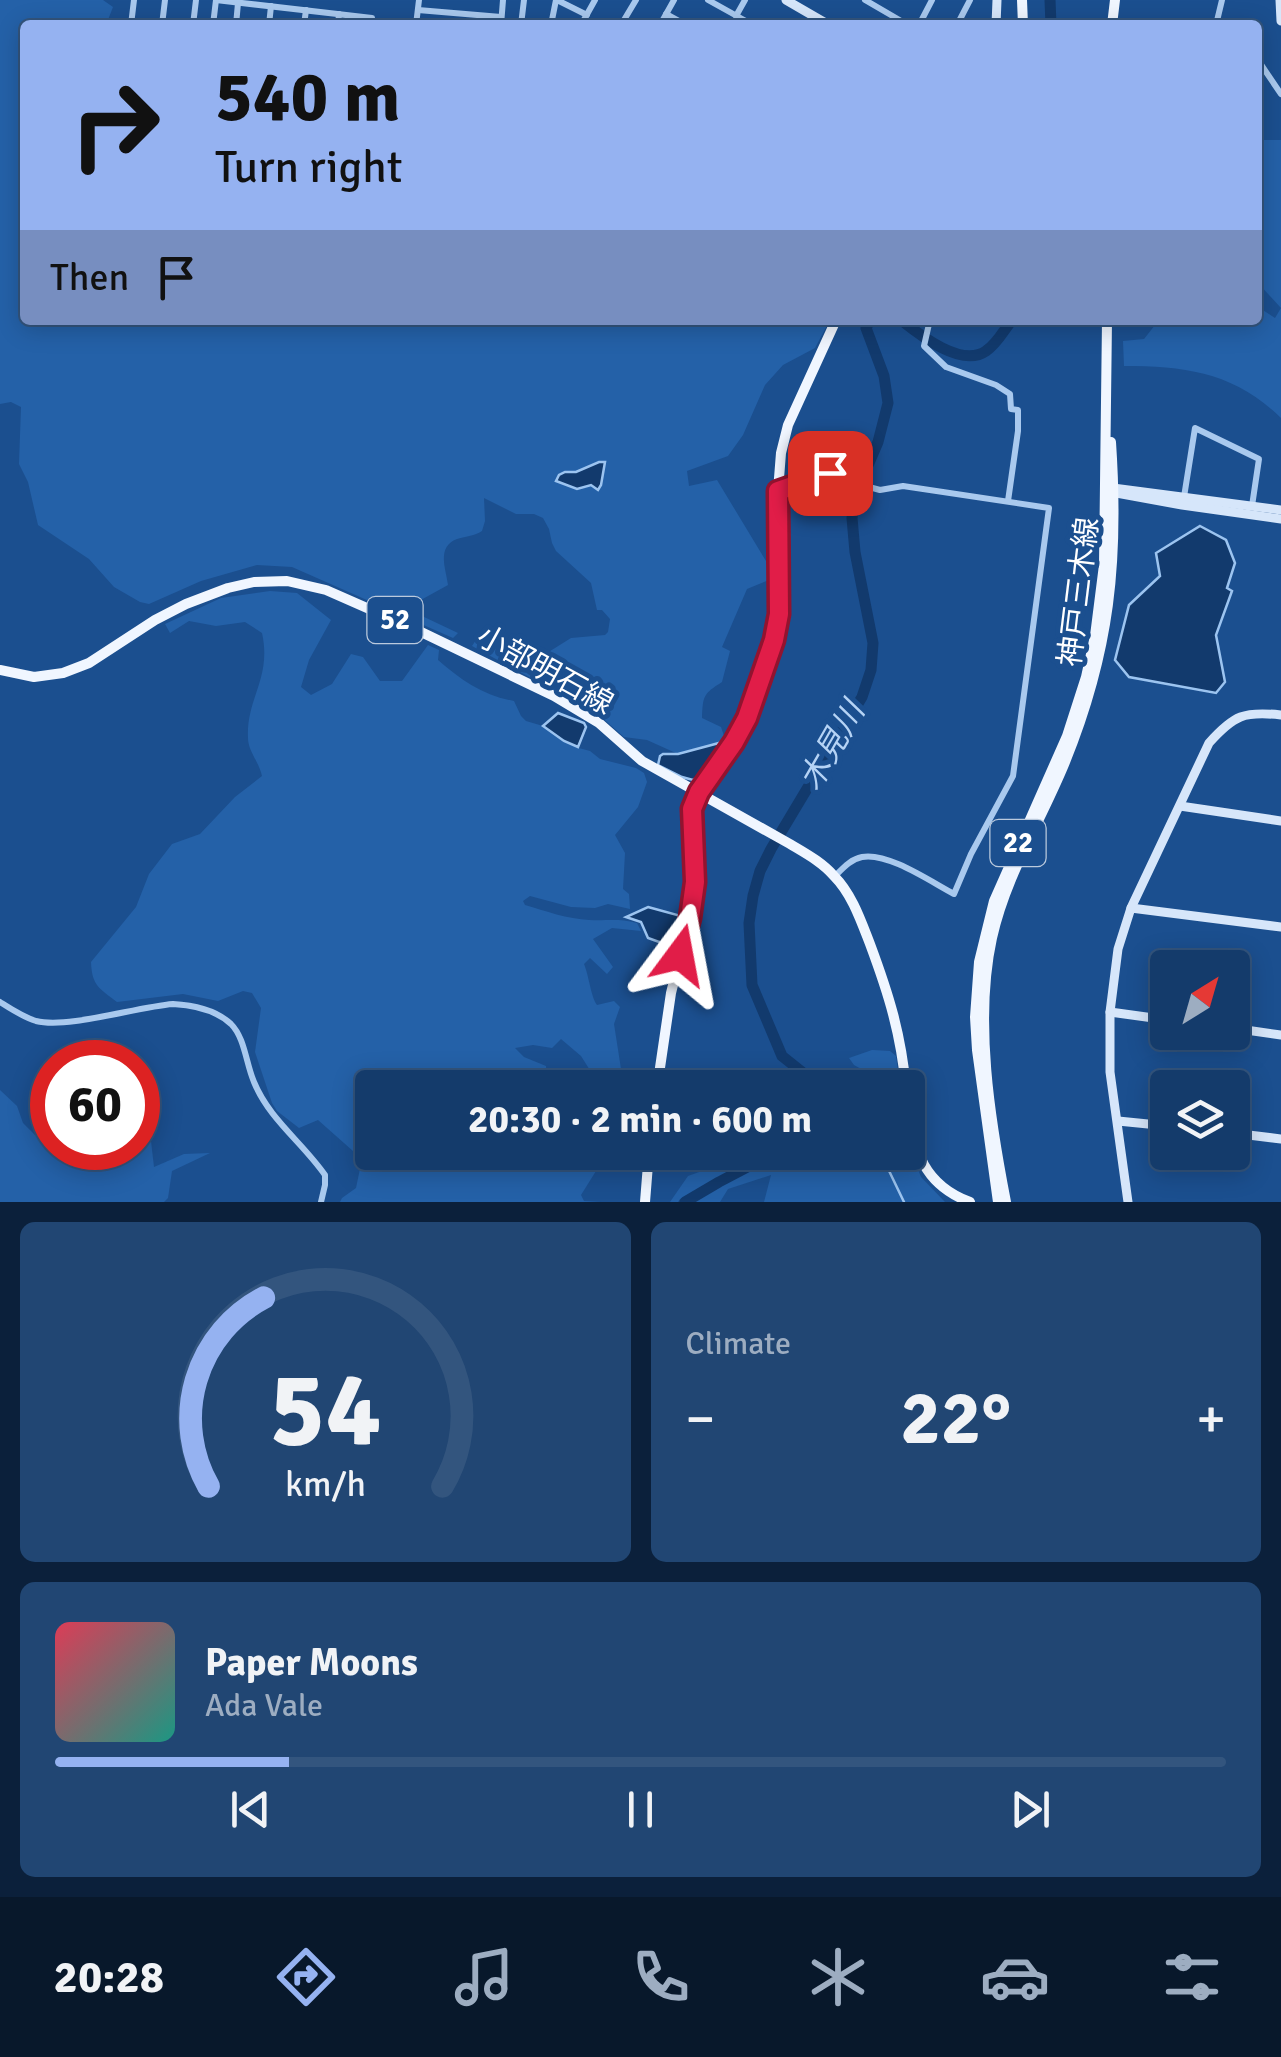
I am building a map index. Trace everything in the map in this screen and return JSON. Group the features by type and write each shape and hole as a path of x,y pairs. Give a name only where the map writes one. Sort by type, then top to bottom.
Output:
{"main road":[{"path":"659,1070 670,992 690,918 695,882 692,809 747,718 774,640 779,614 781,453 788,425 834,325"},
{"name":"神戸三木線","path":"1006,1202 987,1076 987,964 1013,870 1085,710 1104,638 1113,568 1107,325"},
{"name":"神戸三木線","path":"998,1202 978,1050 979,962 1006,868 1056,764 1086,677 1101,596 1111,491"},
{"name":"小部明石線","path":"0,670 34,677 64,673 88,663 155,620 228,588 254,582 287,581 326,590 417,630 554,696 599,723 642,761 812,857 834,876 861,921 891,1002 904,1070"},
{"path":"925,1168 939,1184 970,1202"},
{"path":"645,1202 648,1170"}],"street":[{"path":"216,0 372,20"},
{"path":"417,20 419,0"},
{"path":"557,0 586,14"},
{"path":"583,20 594,0"},
{"path":"663,20 674,0"},
{"path":"708,0 744,20"},
{"path":"736,16 745,0"},
{"path":"786,0 820,20"},
{"path":"806,12 810,0"},
{"path":"864,0 900,20"},
{"path":"886,12 893,0"},
{"path":"1280,0 1281,21"},
{"path":"236,20 238,2"},
{"path":"270,20 272,6"},
{"path":"305,20 306,10"},
{"path":"418,10 493,20"},
{"path":"338,20 339,14"},
{"path":"666,14 677,20"},
{"path":"1262,66 1281,94"},
{"path":"928,325 924,346 946,367 996,384 1010,394 1011,408 1018,410 1008,501"},
{"path":"1184,496 1195,428 1258,459 1252,506"},
{"path":"778,491 830,473 880,490 902,486 1048,508 1012,776 954,894 876,857 851,860 834,876"},
{"path":"1111,491 1184,496 1281,510"},
{"path":"1111,491 1281,519"},
{"path":"1128,1202 1110,1072 1110,1012 1118,949 1130,908 1209,742 1238,716 1255,712 1281,715"},
{"path":"1180,806 1281,821"},
{"path":"1130,908 1281,927"},
{"path":"0,1002 32,1020 51,1022 172,1004 185,1004 218,1015 235,1030 264,1102 325,1176 321,1202"},
{"path":"1110,1012 1150,1018"},
{"path":"1250,1031 1281,1035"},
{"path":"1118,1120 1150,1124"},
{"path":"1250,1135 1281,1139"}],"shaded area":[{"path":"0,0 103,0 113,7 108,20 20,20 20,325 827,325 815,348 783,365 765,385 743,435 728,456 687,471 689,486 717,480 766,561 769,580 747,589 722,647 730,651 722,682 704,700 702,718 721,727 724,736 719,743 678,754 647,740 624,737 599,715 472,646 476,640 501,648 518,639 539,658 571,638 608,632 610,619 597,610 591,583 556,551 543,518 516,514 484,498 482,531 446,547 448,585 419,601 416,610 458,633 453,638 292,567 257,565 201,581 149,604 114,587 89,559 38,525 28,482 19,464 21,407 11,402 0,404"},
{"path":"1262,140 1281,140 1281,308 1262,287"},
{"path":"1281,308 1281,418 1246,391 1209,375 1124,366 1123,341 1144,339 1155,325 1262,325 1262,310 1275,318"},
{"path":"605,462 598,490 591,485 577,489 556,481 565,472 576,472"},
{"path":"1200,526 1226,540 1235,563 1227,588 1232,591 1216,635 1225,682 1216,693 1129,677 1115,660 1129,605 1160,576 1156,553"},
{"path":"270,591 297,593 331,620 309,660 301,687 311,695 332,684 351,654 363,657 380,681 402,681 428,645 439,650 438,660 464,680 514,701 526,721 543,726 600,759 644,773 647,782 638,807 615,835 625,853 623,889 629,894 630,909 608,904 571,907 530,896 523,901 525,905 573,918 637,923 641,931 612,928 593,939 613,967 607,974 590,958 584,964 597,1005 614,1001 620,1007 614,1024 620,1070 590,1070 581,1056 561,1039 552,1048 515,1048 524,1057 546,1066 546,1070 355,1070 355,1153 318,1120 299,1128 277,1111 255,1052 261,1008 252,993 243,991 218,1001 183,994 117,1002 101,990 91,962 136,907 149,874 172,844 200,834 235,797 262,776 250,747 248,724 264,663 262,633 245,622 216,626 189,621 170,633 165,624 221,598"},
{"path":"558,713 584,723 578,747 543,726"},
{"path":"719,743 723,748 693,780 658,765 663,754"},
{"path":"648,907 681,916 675,933 662,943 648,938 641,922 626,917"},
{"path":"872,1050 890,1051 896,1056 898,1070 863,1070 849,1058"},
{"path":"0,1090 17,1106 30,1130 30,1170 160,1170 160,1164 184,1154 210,1153 172,1171 164,1202 0,1202"},
{"path":"360,1170 596,1170 581,1195 584,1201 601,1202 340,1202 356,1188"},
{"path":"918,1170 945,1202 764,1202 771,1175 728,1189 720,1202 670,1202 688,1176 702,1171"}],"waterway":[{"name":"木見川","path":"1050,0 1051,20"},
{"name":"木見川","path":"800,1070 782,1056 752,985 749,923 760,871 862,697 871,670 873,643 852,518 856,493 878,442 888,403 868,325"},
{"name":"木見川","path":"907,325 942,348 965,356 986,351 1008,325"},
{"name":"木見川","path":"685,1202 742,1170"},
{"path":"889,1170 904,1202"}],"route":[{"path":"680,955 695,882 692,809 747,718 774,640 779,614 778,491 830,473"}]}
